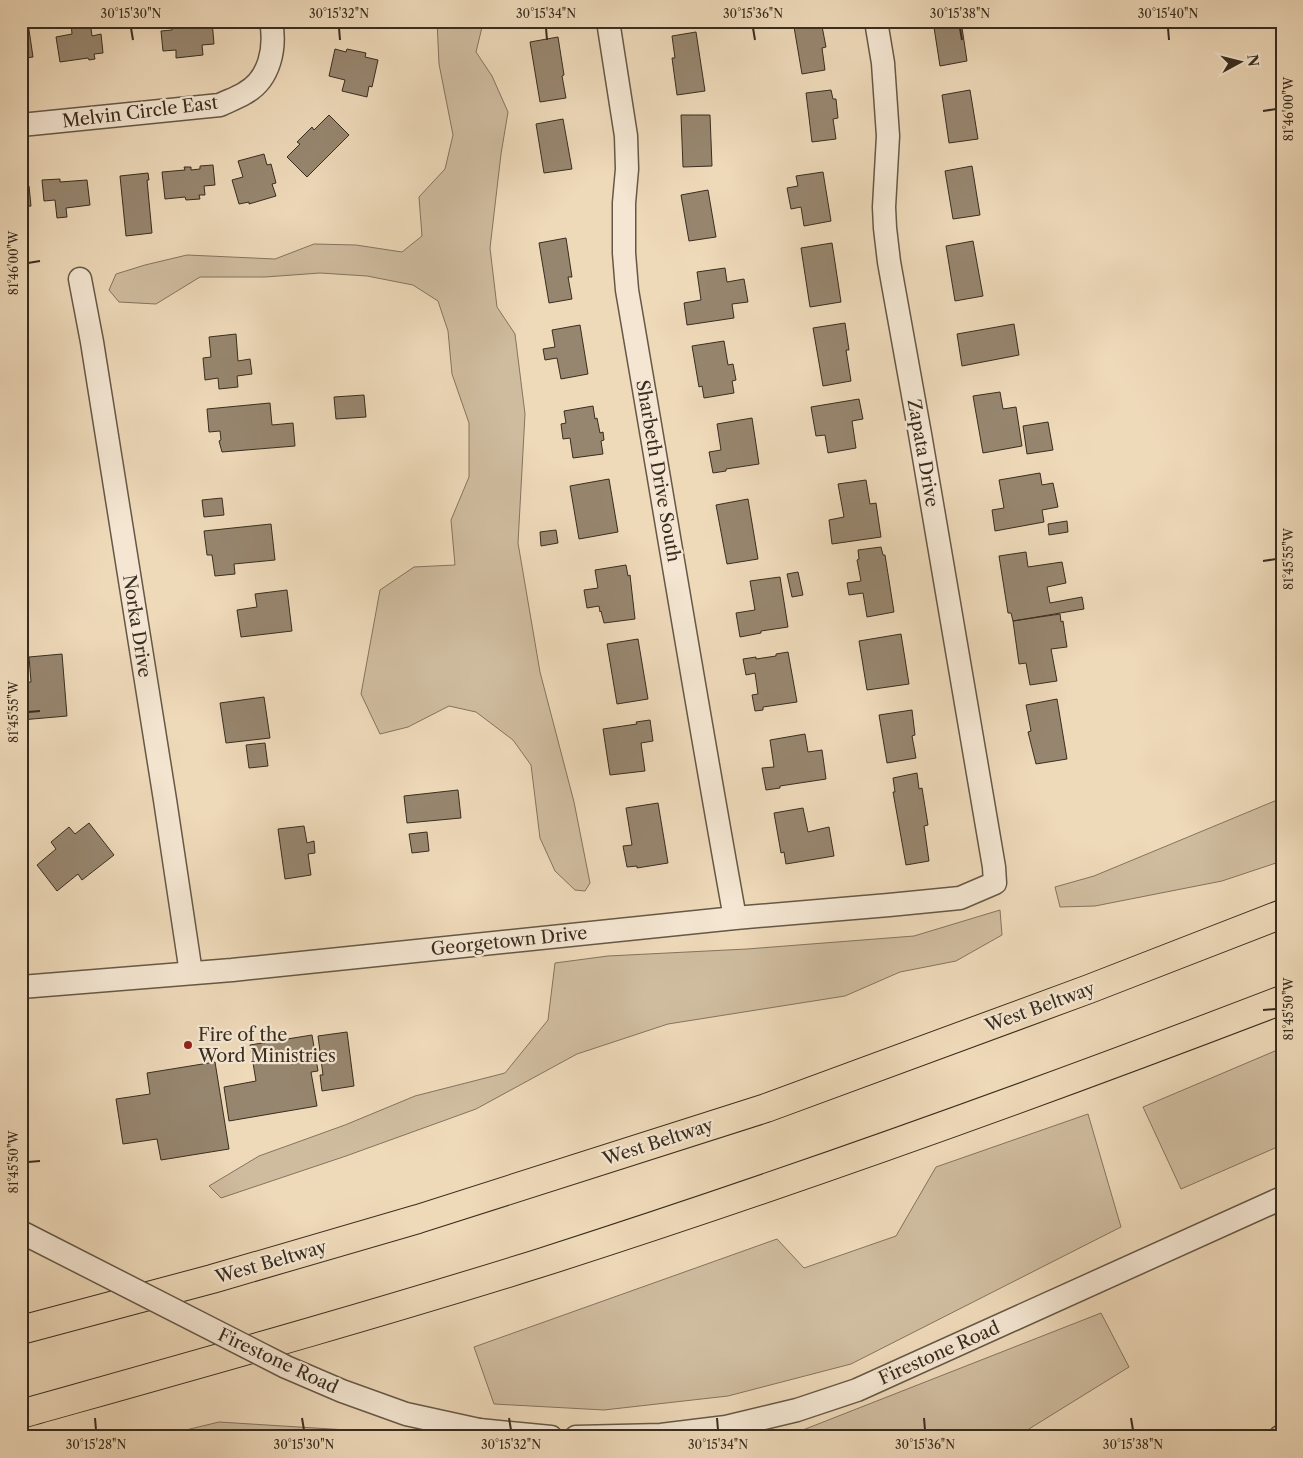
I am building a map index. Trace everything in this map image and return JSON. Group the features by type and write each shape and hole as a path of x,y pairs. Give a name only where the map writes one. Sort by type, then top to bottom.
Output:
{"highway":[{"name":"West Beltway","path":"21,1330 212,1279 418,1219 766,1108 1089,989 1282,914"},
{"path":"21,1414 333,1326 549,1260 772,1186 1034,1093 1282,1000"}],"street":[{"name":"Melvin Circle East","path":"21,125 220,105 246,92 266,72 272,44 271,21"},
{"name":"Sharbeth Drive South","path":"608,21 626,136 627,169 624,203 624,253 626,290 666,513 686,643 734,918"},
{"name":"Zapata Drive","path":"876,21 883,62 888,136 884,207 889,262 994,867 995,883"},
{"name":"Norka Drive","path":"80,279 92,342 191,973"},
{"name":"Georgetown Drive","path":"21,987 232,970 734,918 960,898 995,883"},
{"name":"Firestone Road","path":"576,1437 661,1435 726,1427 797,1410 857,1390 1282,1198"},
{"name":"Firestone Road","path":"21,1232 286,1368 342,1391 406,1414 479,1430 552,1437"}],"shaded area":[{"path":"437,21 482,21 476,52 492,76 508,112 490,248 497,307 515,334 525,414 518,543 540,672 574,802 590,883 585,891 575,890 555,871 540,838 531,765 513,740 476,712 449,706 408,727 380,734 361,694 380,590 414,567 455,565 451,520 469,477 469,423 452,374 448,331 438,301 413,285 367,276 320,273 265,277 200,277 156,304 119,302 109,290 116,274 187,255 275,259 314,244 356,245 402,252 422,236 419,197 445,169 453,135 439,64"},
{"path":"1282,798 1282,861 1222,881 1095,906 1060,907 1055,887 1094,876"},
{"path":"1000,910 1002,935 956,961 900,972 845,996 668,1024 577,1054 476,1109 346,1156 221,1198 209,1186 259,1156 345,1125 415,1096 505,1073 548,1020 555,963 608,956 747,949 914,936"},
{"path":"1282,1048 1282,1145 1181,1189 1143,1107"},
{"path":"1088,1114 1121,1227 851,1364 728,1396 604,1410 494,1404 474,1347 777,1239 804,1268 896,1236 936,1167"},
{"path":"1101,1313 1129,1367 1016,1437 785,1437"},
{"path":"219,1422 363,1431 398,1437 157,1437"}],"building":[{"path":"90,21 92,36 101,34 103,53 94,54 95,59 89,60 88,58 60,62 56,37 72,34 71,22"},
{"path":"117,21 137,21 138,26 118,28"},
{"path":"212,21 214,44 202,45 203,55 176,58 176,50 163,51 161,31 172,30 172,22"},
{"path":"793,21 821,21 826,47 822,48 825,70 802,74"},
{"path":"933,21 961,21 967,61 940,66"},
{"path":"28,23 33,57 26,58 26,56 21,56 21,24"},
{"path":"696,32 705,91 677,95 672,58 675,58 672,36"},
{"path":"558,37 566,98 540,102 530,42"},
{"path":"335,49 346,52 347,49 366,53 365,57 378,60 372,87 369,86 367,97 342,91 345,80 329,76"},
{"path":"831,90 833,99 836,99 838,118 833,119 836,139 812,142 806,93"},
{"path":"970,90 978,139 949,143 942,95"},
{"path":"329,115 349,135 307,177 287,157 300,144 297,142 312,127 314,130"},
{"path":"681,115 710,115 712,166 683,167"},
{"path":"563,119 572,169 544,173 536,124"},
{"path":"264,154 267,165 271,164 276,183 272,184 276,196 249,204 249,202 239,204 232,180 243,177 238,161"},
{"path":"213,165 215,185 204,186 205,195 199,195 200,199 186,200 185,197 165,199 162,172 185,170 184,167 191,167 191,170 200,169 200,166"},
{"path":"972,166 980,215 953,219 945,171"},
{"path":"823,172 831,221 804,226 801,207 791,209 787,188 798,186 796,176"},
{"path":"148,173 152,233 126,236 120,176"},
{"path":"60,179 60,182 87,180 90,205 66,208 67,217 57,218 55,200 44,201 42,180"},
{"path":"29,186 31,206 22,207 21,212 21,187"},
{"path":"708,190 716,237 689,241 681,195"},
{"path":"566,238 572,277 568,277 572,299 549,303 539,243"},
{"path":"973,241 983,296 955,301 946,246"},
{"path":"832,243 841,302 810,307 801,248"},
{"path":"725,268 727,282 744,279 748,302 732,304 734,318 687,325 684,303 701,300 697,272"},
{"path":"845,323 849,350 846,350 851,381 823,386 813,328"},
{"path":"1014,324 1019,355 962,366 957,334"},
{"path":"580,325 588,374 561,379 557,358 545,360 543,349 555,347 552,330"},
{"path":"236,334 238,361 250,359 252,374 237,376 238,387 219,389 218,378 205,380 203,358 211,357 209,337"},
{"path":"724,341 728,365 733,364 736,380 732,381 734,393 704,398 702,386 699,387 692,346"},
{"path":"1000,392 1003,409 1016,407 1022,446 983,453 973,396"},
{"path":"364,395 366,417 336,419 334,397"},
{"path":"859,399 863,419 852,421 856,448 828,453 825,435 816,436 811,407"},
{"path":"270,403 272,425 293,423 295,446 222,452 219,441 221,440 220,431 209,432 207,409"},
{"path":"593,406 600,433 603,432 604,440 601,441 603,454 573,458 570,438 563,439 561,424 566,423 564,411"},
{"path":"752,418 759,464 713,473 709,452 721,450 717,424"},
{"path":"1048,422 1053,450 1027,454 1023,426"},
{"path":"21,461 28,496 21,497"},
{"path":"1040,473 1042,485 1053,483 1058,507 1042,510 1044,522 995,531 992,510 1004,508 999,480"},
{"path":"609,479 618,532 579,539 570,486"},
{"path":"866,480 870,504 876,503 881,537 832,544 829,520 844,517 838,484"},
{"path":"222,498 224,515 204,517 202,500"},
{"path":"748,499 758,559 727,564 716,505"},
{"path":"1067,521 1068,532 1049,535 1048,524"},
{"path":"271,524 275,560 234,564 235,574 215,576 212,555 207,555 204,531"},
{"path":"556,530 558,543 541,546 540,532"},
{"path":"881,547 883,555 885,555 894,612 867,617 863,593 849,595 847,583 861,581 857,560 859,559 858,550"},
{"path":"1026,552 1028,567 1062,562 1066,583 1047,587 1050,603 1082,597 1084,609 1013,621 1011,613 1008,613 999,556"},
{"path":"626,565 628,576 630,575 635,619 604,623 599,606 587,608 584,590 598,588 595,570"},
{"path":"798,572 803,595 792,597 787,574"},
{"path":"780,577 788,627 761,631 761,633 740,637 736,613 755,610 750,581"},
{"path":"287,590 292,631 241,637 237,610 257,607 255,594"},
{"path":"1060,614 1067,647 1051,649 1057,681 1030,685 1026,663 1019,664 1013,621"},
{"path":"901,634 909,684 867,690 859,641"},
{"path":"638,639 648,699 617,704 607,644"},
{"path":"788,652 797,702 763,707 763,710 755,711 752,695 758,694 755,673 746,675 743,659 776,656 776,654"},
{"path":"62,654 67,716 21,720 21,683 31,682 29,657"},
{"path":"264,697 270,738 226,743 220,703"},
{"path":"1057,699 1067,759 1036,764 1028,732 1031,731 1026,705"},
{"path":"912,710 915,735 912,736 916,758 887,763 879,715"},
{"path":"650,720 653,741 641,743 645,771 610,775 603,729"},
{"path":"805,734 808,752 822,750 826,779 766,790 762,768 774,767 770,740"},
{"path":"265,743 268,766 249,768 246,745"},
{"path":"917,773 919,789 922,788 928,825 924,826 929,861 906,865 893,792 895,792 893,778"},
{"path":"458,790 461,818 407,823 404,796"},
{"path":"658,803 668,863 637,868 637,866 627,867 623,846 632,845 626,808"},
{"path":"803,808 808,832 829,827 834,856 786,864 784,852 781,853 774,813"},
{"path":"89,823 114,855 82,880 78,874 57,891 37,865 56,849 51,842 69,827 75,834"},
{"path":"304,826 307,843 314,841 315,853 308,854 311,875 285,879 278,829"},
{"path":"427,832 429,851 412,853 409,834"},
{"path":"347,1032 354,1086 322,1091 320,1075 323,1075 318,1036"},
{"path":"312,1035 318,1071 311,1072 317,1106 229,1121 224,1087 256,1081 250,1045"},
{"path":"215,1062 229,1149 161,1160 157,1139 123,1144 116,1099 150,1094 147,1073"}],"place":[{"name":"Fire of the Word Ministries","path":"188,1045"}]}
